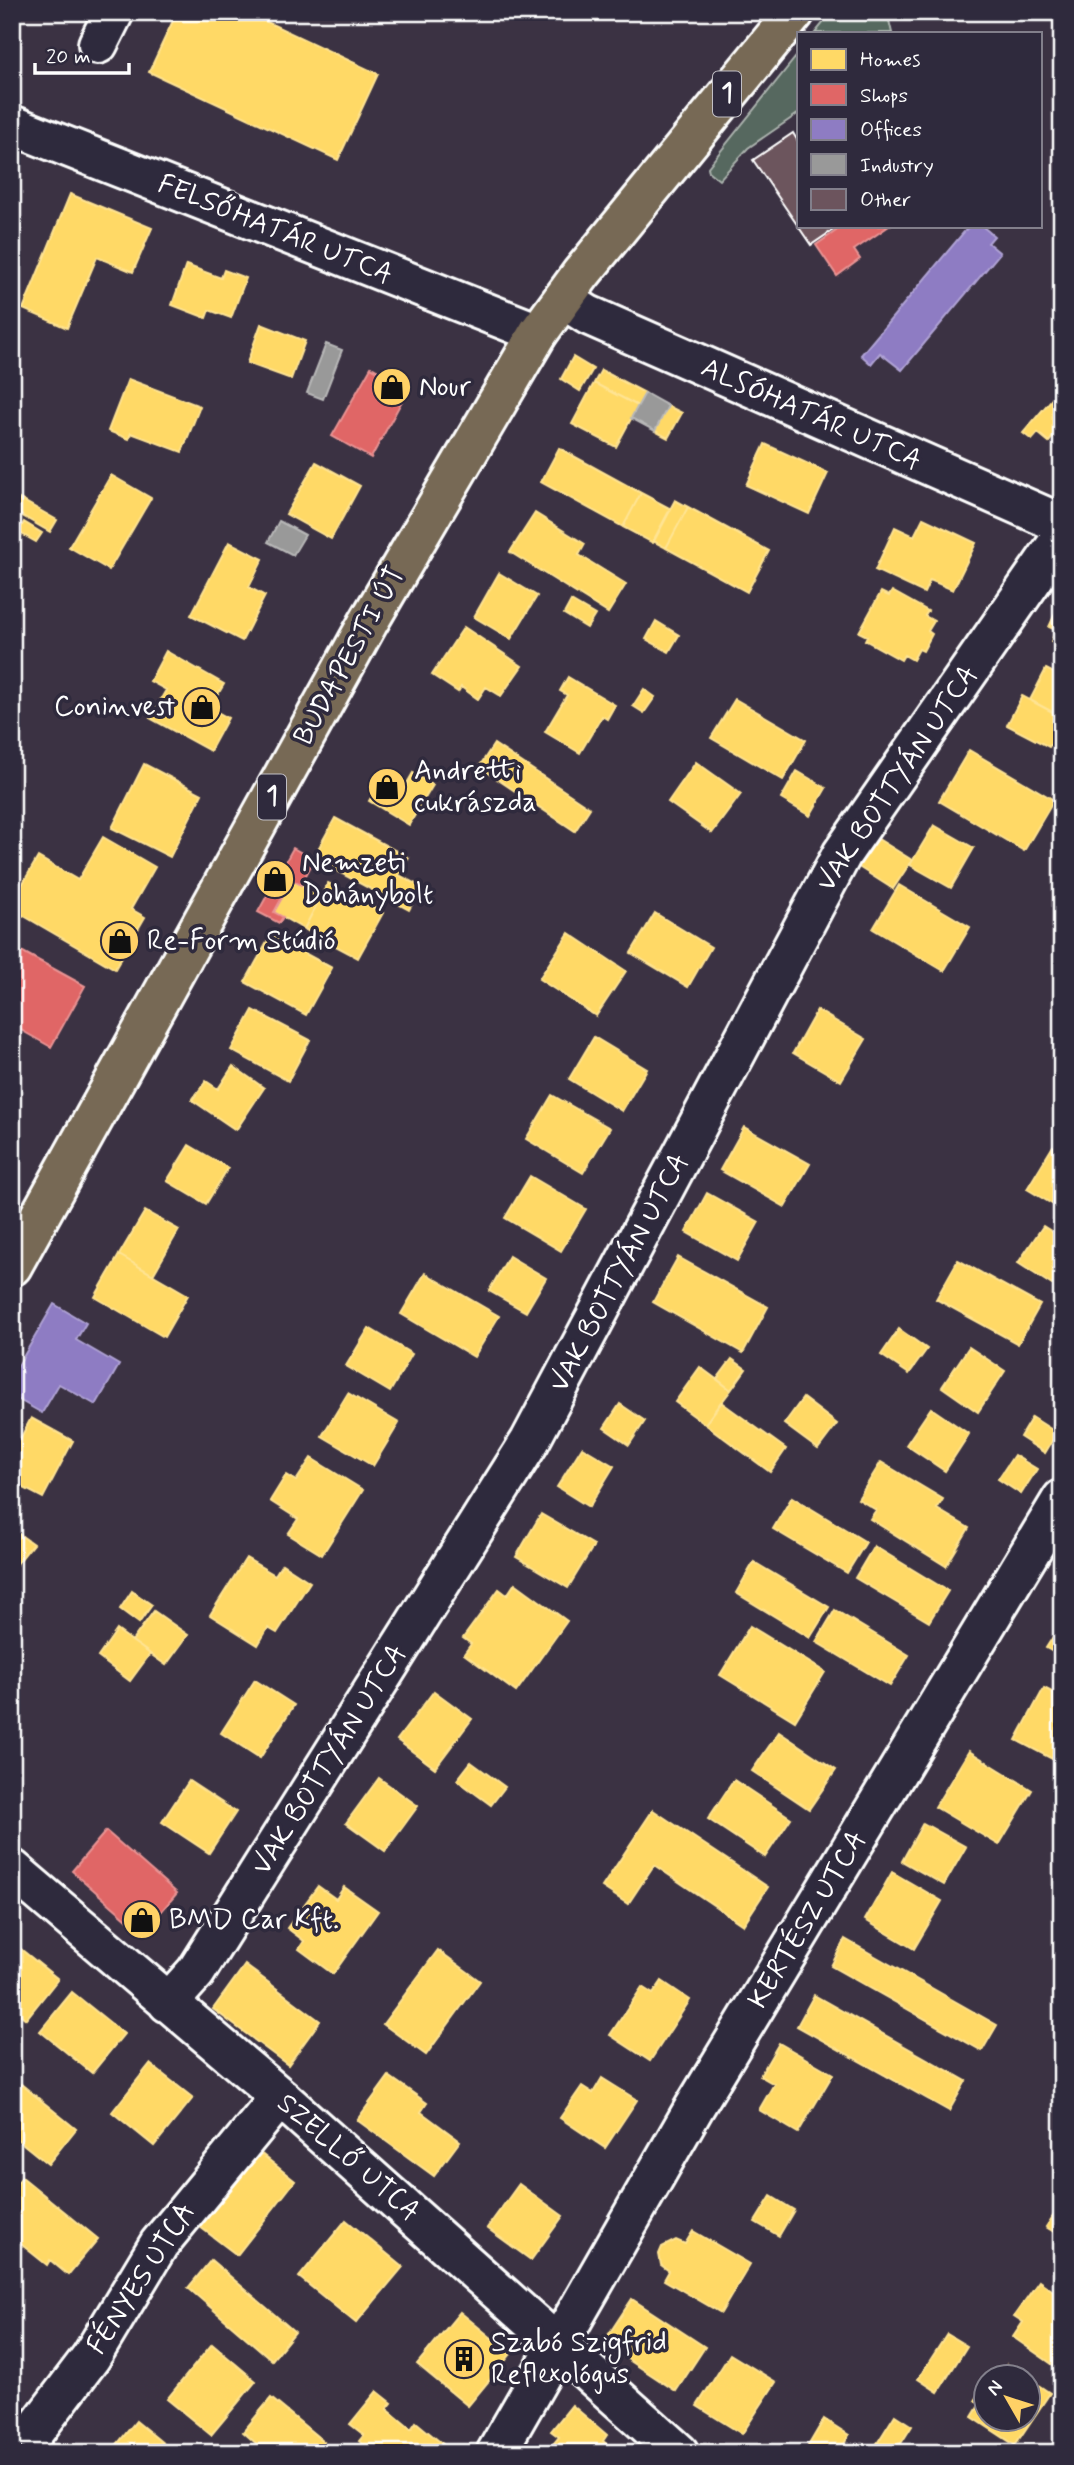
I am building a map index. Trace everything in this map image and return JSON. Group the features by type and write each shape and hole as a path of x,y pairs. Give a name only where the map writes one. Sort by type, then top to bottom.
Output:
{"main road":[{"name":"1","path":"572,287 795,12"},
{"name":"BUDAPESTI ÚT","path":"12,1266 368,623 538,333 572,287"}],"street":[{"name":"FELSŐHATÁR UTCA","path":"12,125 538,333"},
{"name":"ALSÓHATÁR UTCA","path":"572,287 593,317 1062,524"},
{"name":"VAK BOTTYÁN UTCA","path":"168,2003 196,1972 530,1441 842,854 1062,537"},
{"name":"KERTÉSZ UTCA","path":"496,2453 702,2096 1062,1499"},
{"name":"SZELLŐ UTCA","path":"12,1869 280,2098 679,2453"},
{"name":"FÉNYES UTCA","path":"34,2432 91,2357 167,2234 280,2098"}],"green space":[{"path":"832,12 887,12 892,32 816,32"},
{"path":"797,56 797,114 748,148 719,180 709,172 708,167"}],"building: Homes":[{"path":"177,12 246,12 378,74 338,160 149,72"},
{"path":"70,194 152,228 133,272 97,257 67,328 23,309"},
{"path":"186,265 221,278 224,270 246,278 231,318 209,310 206,318 172,305"},
{"path":"261,324 305,341 291,379 247,363"},
{"path":"573,357 593,369 580,391 561,379"},
{"path":"601,370 645,393 638,406 594,383"},
{"path":"128,379 200,406 182,452 131,433 129,439 108,431"},
{"path":"594,383 638,406 616,447 572,424"},
{"path":"1062,387 1062,434 1058,431 1049,442 1038,433 1032,440 1023,433"},
{"path":"668,406 682,413 668,438 655,431"},
{"path":"765,444 828,473 809,514 746,485"},
{"path":"559,448 641,493 623,527 541,482"},
{"path":"316,462 360,486 331,539 286,514"},
{"path":"111,475 151,498 109,570 69,547"},
{"path":"641,493 671,509 653,543 623,527"},
{"path":"20,499 57,520 50,532 14,511"},
{"path":"675,500 688,507 666,548 653,541"},
{"path":"688,507 769,551 747,592 666,548"},
{"path":"535,513 585,544 579,555 626,584 608,613 510,552"},
{"path":"923,518 976,543 953,590 930,580 924,593 875,570 895,527 914,536"},
{"path":"24,522 42,533 36,542 18,532"},
{"path":"229,542 263,559 249,587 265,596 242,641 191,615"},
{"path":"499,573 537,596 511,639 474,617"},
{"path":"892,591 928,611 925,616 934,621 928,631 932,634 923,651 919,649 913,660 904,655 901,660 865,640 867,636 859,632 881,592 889,596"},
{"path":"1062,599 1062,647 1051,642 1056,630 1049,627"},
{"path":"571,601 595,615 587,628 564,614"},
{"path":"656,621 679,635 669,652 646,639"},
{"path":"464,627 522,666 501,696 486,687 478,699 461,687 458,692 432,675"},
{"path":"166,651 224,684 210,708 228,718 210,751 150,718 166,690 150,681"},
{"path":"1046,669 1062,677 1062,717 1030,700"},
{"path":"568,677 615,705 607,719 602,716 580,753 545,732 567,695 560,691"},
{"path":"644,689 655,697 644,713 633,706"},
{"path":"1022,696 1062,717 1062,745 1053,741 1049,747 1007,725"},
{"path":"735,699 806,740 783,780 711,738"},
{"path":"494,744 590,808 575,831 479,767"},
{"path":"969,750 1054,800 1024,851 939,801"},
{"path":"696,762 741,794 712,833 668,802"},
{"path":"144,764 202,794 170,857 112,828"},
{"path":"797,771 826,788 810,816 781,799"},
{"path":"386,773 406,785 413,773 433,785 409,825 369,801"},
{"path":"335,818 409,858 399,875 421,887 409,910 313,858"},
{"path":"934,825 974,848 951,888 910,865"},
{"path":"103,837 155,867 131,909 145,917 115,969 12,909 12,902 38,857 78,880"},
{"path":"875,837 912,860 893,889 857,866"},
{"path":"292,880 321,896 304,929 274,912"},
{"path":"328,883 383,913 358,958 304,929"},
{"path":"899,885 970,927 944,971 873,929"},
{"path":"655,913 711,947 688,987 631,953"},
{"path":"569,933 626,971 596,1016 539,979"},
{"path":"271,935 332,968 306,1015 245,982"},
{"path":"253,1010 310,1040 288,1081 231,1050"},
{"path":"817,1010 866,1039 841,1081 793,1053"},
{"path":"594,1037 647,1069 622,1111 569,1079"},
{"path":"233,1066 264,1088 236,1130 192,1100 206,1081 218,1089"},
{"path":"552,1095 610,1128 583,1173 526,1139"},
{"path":"744,1127 810,1164 785,1207 720,1170"},
{"path":"189,1145 228,1168 206,1204 167,1181"},
{"path":"1053,1146 1062,1151 1062,1210 1027,1189"},
{"path":"530,1176 586,1209 561,1251 505,1218"},
{"path":"707,1193 759,1222 737,1261 686,1232"},
{"path":"145,1211 179,1230 153,1275 119,1255"},
{"path":"1043,1226 1062,1238 1062,1271 1052,1285 1018,1263"},
{"path":"119,1255 188,1295 164,1337 95,1297"},
{"path":"509,1256 546,1278 526,1312 489,1291"},
{"path":"678,1257 768,1307 743,1353 653,1302"},
{"path":"958,1260 1040,1305 1018,1344 936,1299"},
{"path":"425,1273 499,1316 474,1357 401,1314"},
{"path":"369,1328 412,1354 390,1392 346,1366"},
{"path":"899,1329 927,1349 909,1374 881,1355"},
{"path":"969,1347 1005,1371 978,1412 942,1387"},
{"path":"732,1359 746,1369 731,1390 717,1379"},
{"path":"700,1367 731,1390 705,1424 675,1402"},
{"path":"348,1393 399,1423 373,1466 322,1436"},
{"path":"803,1398 837,1424 818,1449 784,1424"},
{"path":"721,1402 786,1449 770,1472 705,1424"},
{"path":"620,1404 645,1421 629,1445 604,1428"},
{"path":"931,1408 969,1434 945,1471 906,1445"},
{"path":"1032,1417 1057,1433 1045,1453 1020,1437"},
{"path":"31,1418 73,1441 43,1498 12,1482 12,1454"},
{"path":"582,1447 614,1466 589,1507 557,1487"},
{"path":"1014,1455 1037,1469 1021,1494 998,1479"},
{"path":"311,1458 363,1490 322,1555 288,1534 298,1519 270,1501 286,1475 296,1481"},
{"path":"881,1462 943,1499 937,1509 969,1528 946,1566 870,1519 876,1510 858,1499"},
{"path":"792,1497 866,1542 847,1573 773,1529"},
{"path":"541,1514 594,1545 568,1588 516,1557"},
{"path":"12,1529 33,1544 12,1570"},
{"path":"874,1546 948,1591 929,1622 855,1578"},
{"path":"246,1558 275,1575 282,1564 310,1582 277,1633 268,1628 258,1645 210,1615"},
{"path":"754,1562 829,1607 810,1638 736,1593"},
{"path":"515,1583 567,1621 516,1692 464,1654 471,1644 463,1638 499,1589 507,1595"},
{"path":"132,1591 152,1605 139,1623 120,1609"},
{"path":"835,1610 909,1655 890,1686 816,1642"},
{"path":"154,1611 188,1635 166,1665 132,1641"},
{"path":"1062,1623 1062,1657 1046,1648"},
{"path":"750,1626 825,1672 795,1721 720,1675"},
{"path":"117,1630 150,1654 130,1681 98,1657"},
{"path":"255,1680 294,1705 260,1758 221,1733"},
{"path":"1044,1688 1062,1697 1062,1764 1016,1740"},
{"path":"434,1691 472,1719 435,1768 397,1740"},
{"path":"779,1732 836,1770 809,1809 752,1771"},
{"path":"969,1751 1032,1790 999,1845 935,1807"},
{"path":"471,1762 505,1787 491,1805 457,1780"},
{"path":"379,1778 418,1806 385,1851 346,1823"},
{"path":"734,1780 791,1818 765,1857 708,1819"},
{"path":"189,1781 236,1812 209,1853 162,1822"},
{"path":"653,1810 768,1887 743,1925 654,1865 628,1904 602,1887"},
{"path":"923,1823 966,1847 944,1885 902,1861"},
{"path":"892,1872 942,1901 914,1949 865,1920"},
{"path":"318,1886 336,1899 344,1887 378,1911 333,1974 299,1949 304,1941 287,1928"},
{"path":"845,1939 997,2025 982,2051 831,1966"},
{"path":"12,1942 58,1979 26,2019 12,2008"},
{"path":"438,1950 480,1981 426,2055 383,2024"},
{"path":"245,1965 320,2021 288,2065 213,2009"},
{"path":"662,1981 690,2000 650,2061 610,2035 642,1987 653,1994"},
{"path":"72,1992 124,2034 92,2073 40,2031"},
{"path":"814,1995 966,2081 949,2111 797,2026"},
{"path":"779,2043 833,2074 798,2133 759,2110 774,2084 760,2076"},
{"path":"150,2064 193,2098 154,2146 112,2112"},
{"path":"389,2076 427,2103 421,2112 460,2141 434,2176 357,2120"},
{"path":"602,2078 637,2100 605,2148 560,2118 582,2086 593,2093"},
{"path":"21,2084 76,2129 48,2164 12,2135 12,2095"},
{"path":"254,2148 295,2181 237,2255 195,2223"},
{"path":"22,2177 98,2239 68,2275 50,2260 47,2265 12,2237 12,2189"},
{"path":"519,2184 563,2216 531,2260 487,2228"},
{"path":"771,2196 794,2210 779,2236 755,2222"},
{"path":"1062,2203 1062,2237 1046,2227"},
{"path":"346,2220 403,2267 356,2323 299,2277"},
{"path":"693,2231 750,2264 721,2313 664,2280 669,2271 661,2265 659,2254 662,2247 676,2240 685,2244"},
{"path":"211,2260 295,2332 272,2360 188,2288"},
{"path":"1039,2281 1062,2297 1062,2371 1013,2337 1023,2322 1014,2316"},
{"path":"632,2299 705,2347 676,2391 603,2343"},
{"name":"Szabó Szigfrid Reflexológus","path":"460,2312 511,2354 468,2406 417,2364"},
{"path":"947,2334 967,2346 938,2392 918,2379"},
{"path":"212,2344 256,2381 211,2435 167,2399"},
{"path":"730,2354 776,2382 742,2434 697,2406"},
{"path":"1042,2388 1050,2393 1042,2405"},
{"path":"377,2391 392,2403 387,2409 411,2429 416,2422 444,2445 437,2453 374,2453 359,2441 364,2435 350,2424"},
{"path":"271,2398 324,2442 315,2453 267,2453 243,2432"},
{"path":"572,2405 607,2435 603,2441 617,2453 546,2453 559,2437 551,2431"},
{"path":"895,2415 912,2426 895,2453 871,2453"},
{"path":"824,2419 849,2435 839,2453 804,2453"},
{"path":"136,2421 175,2453 110,2453"},
{"path":"998,2434 1022,2434 1015,2445"}],"building: Shops":[{"path":"840,228 886,228 854,250 860,259 837,276 816,245"},
{"path":"371,367 409,388 371,458 332,436"},
{"path":"293,848 314,860 301,885 292,880 274,912 283,917 279,923 258,912"},
{"path":"12,946 85,986 51,1047 12,1025"},
{"path":"106,1831 177,1893 143,1933 72,1871"}],"building: Offices":[{"path":"967,228 984,228 994,236 988,243 1000,253 902,370 880,353 871,364 861,355"},
{"path":"54,1304 86,1323 76,1340 119,1365 96,1405 59,1384 42,1413 12,1396 12,1376"}],"building: Industry":[{"path":"326,344 342,350 323,399 307,393"},
{"path":"645,393 668,406 655,431 631,418"},
{"path":"279,521 305,535 293,555 268,542"}],"building: Other":[{"path":"793,133 797,140 797,224 753,160"},
{"path":"799,228 836,228 811,245"}],"place":[{"name":"Nour","path":"392,387"},
{"name":"Coninvest","path":"202,707"},
{"name":"Andretti cukrászda","path":"387,787"},
{"name":"Nemzeti Dohánybolt","path":"275,879"},
{"name":"Re-Form Stúdió","path":"120,941"},
{"name":"BMD Car Kft.","path":"142,1920"},
{"name":"Szabó Szigfrid Reflexológus","path":"464,2359"}]}
